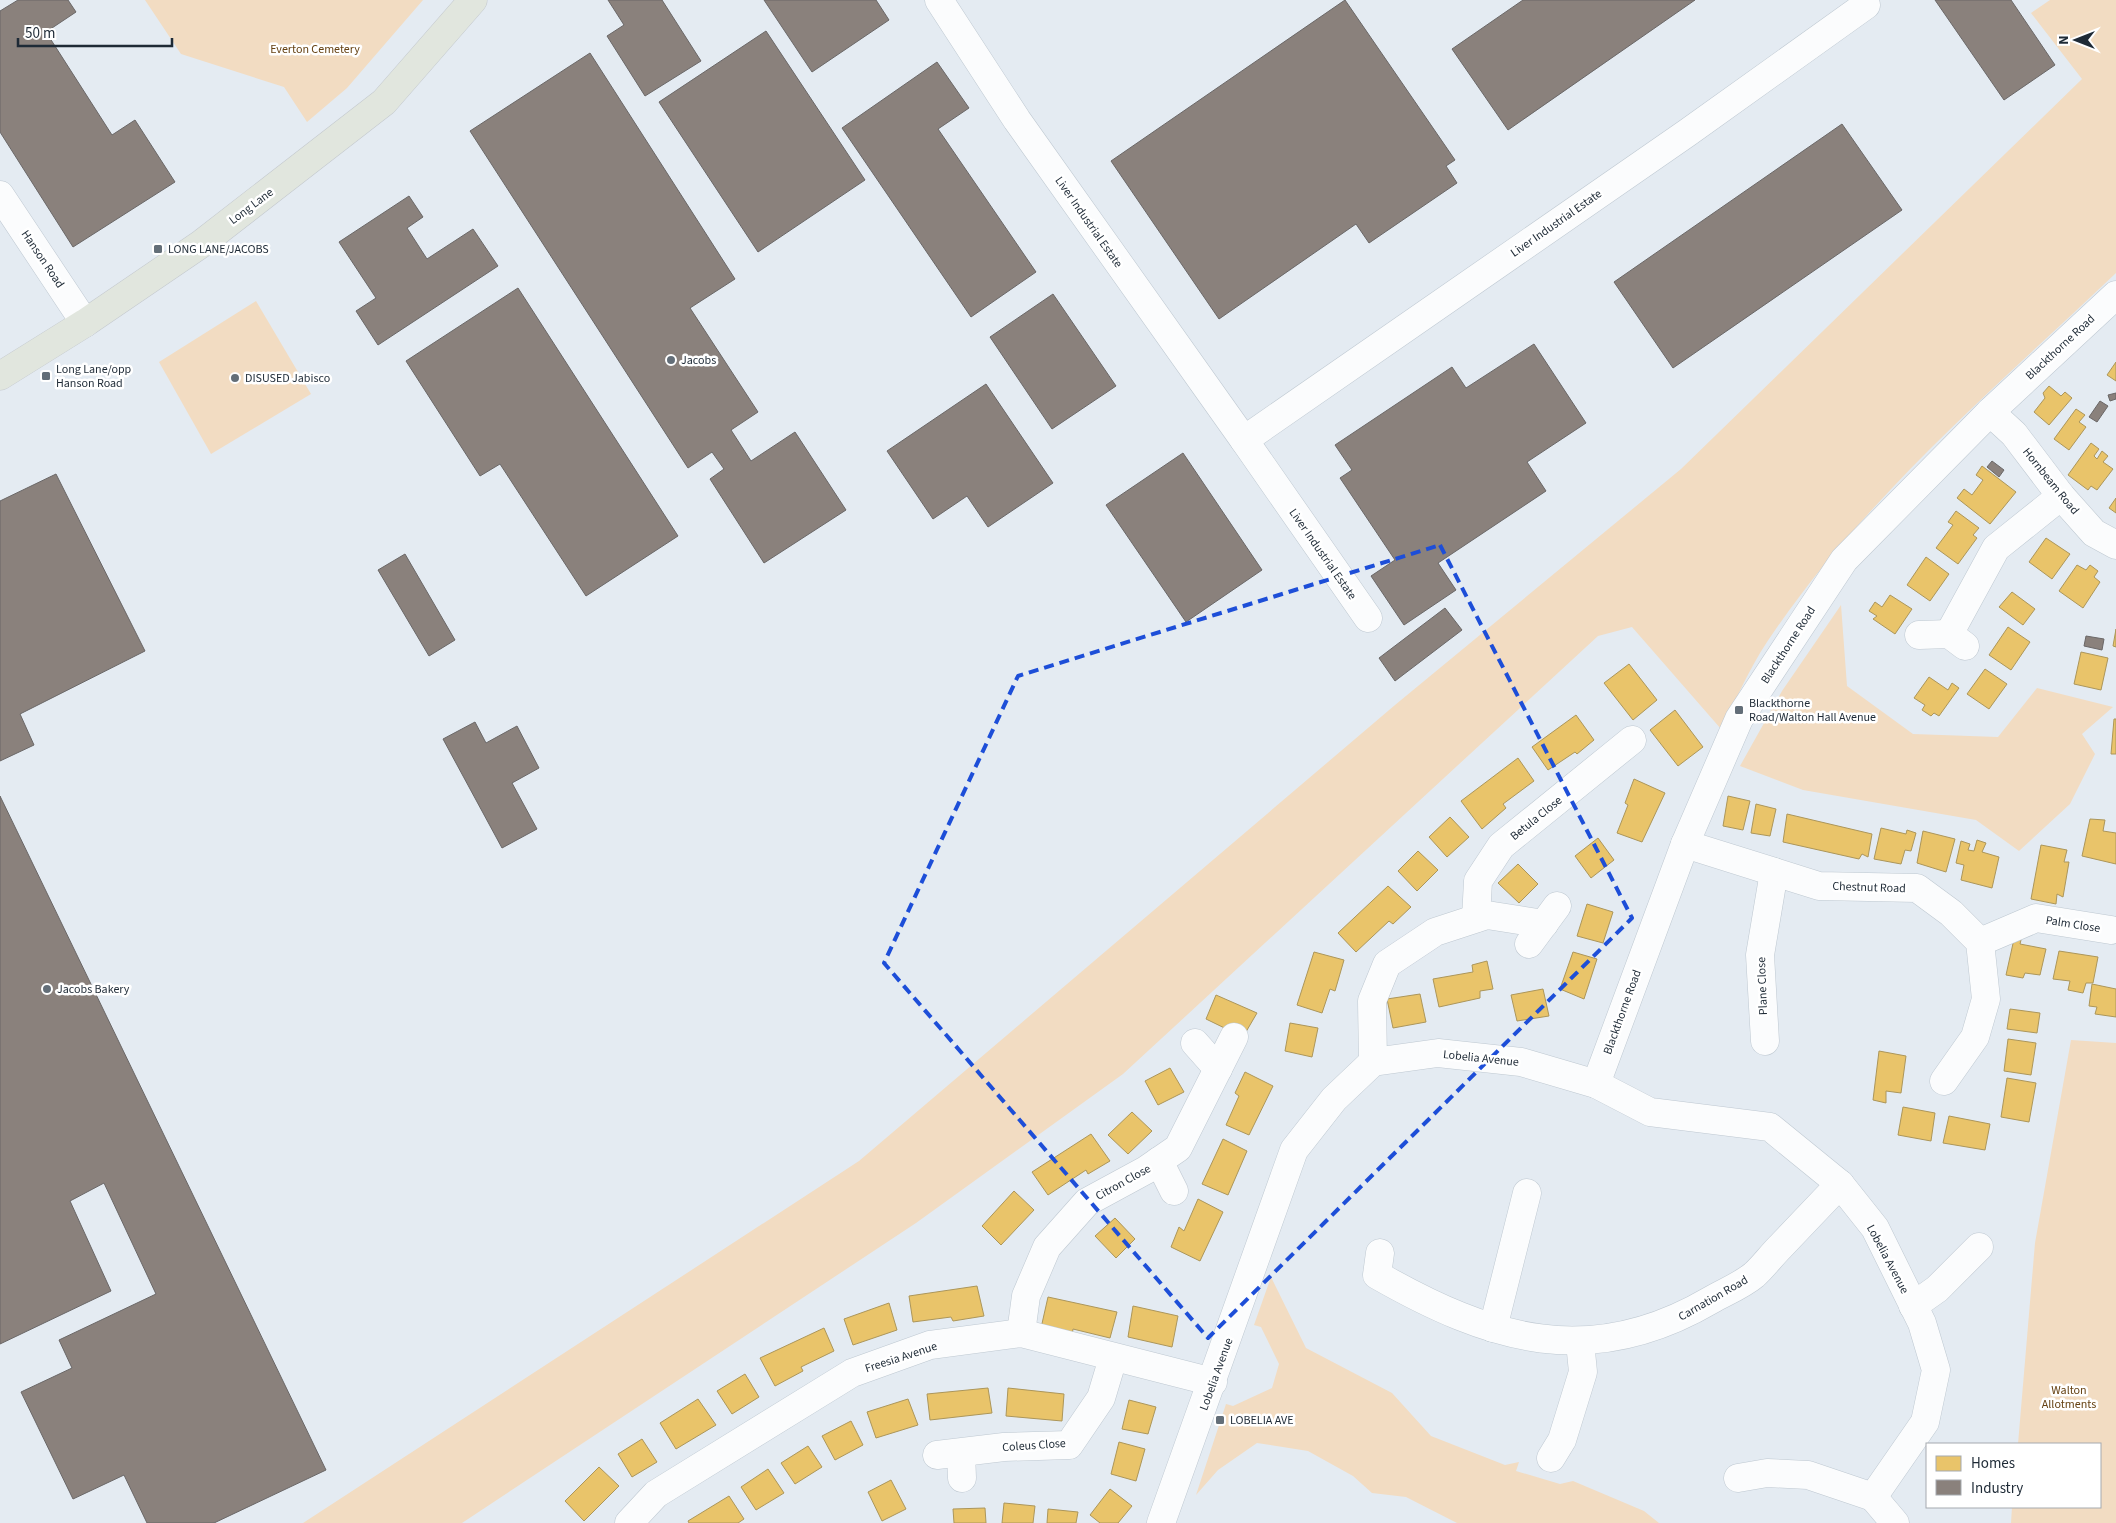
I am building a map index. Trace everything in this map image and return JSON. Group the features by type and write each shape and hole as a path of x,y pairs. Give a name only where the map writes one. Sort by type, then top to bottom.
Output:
{"main road":[{"name":"Long Lane","path":"0,376 85,323 201,244 384,102 472,0"}],"street":[{"name":"Liver Industrial Estate","path":"939,0 1017,120 1368,618"},
{"name":"Liver Industrial Estate","path":"1244,440 1680,138 1866,5"},
{"name":"Hanson Road","path":"0,195 85,323"},
{"name":"Blackthorne Road","path":"1596,1084 1685,844 1739,718 1844,560 1990,412 2116,295"},
{"name":"Hornbeam Road","path":"1990,412 2014,434 2061,496 2094,533 2116,545"},
{"path":"1919,635 1957,640 1996,548 2061,496"},
{"name":"Betula Close","path":"1476,918 1478,881 1501,846 1632,740"},
{"name":"Chestnut Road","path":"1685,844 1819,886 1917,888 1951,913 1980,942"},
{"name":"Plane Close","path":"1765,1041 1760,955 1774,872"},
{"path":"1373,1062 1372,1000 1388,964 1435,932 1487,915 1543,925"},
{"name":"Palm Close","path":"1980,942 2036,918 2114,930"},
{"path":"1944,1081 1975,1037 1986,999 1980,942"},
{"name":"Citron Close","path":"1021,1333 1026,1296 1047,1247 1087,1202 1178,1148 1234,1037"},
{"path":"1196,1042 1218,1069"},
{"name":"Lobelia Avenue","path":"1161,1523 1213,1382 1294,1150 1334,1099 1373,1062 1438,1053 1521,1062 1596,1084 1650,1112 1770,1127 1840,1184 1875,1228 1922,1323 1936,1370 1926,1422 1873,1497"},
{"name":"Citron Close","path":"1159,1161 1174,1191"},
{"name":"Carnation Road","path":"1380,1253 1376,1275 1419,1299 1493,1328 1531,1338 1580,1342 1627,1335 1680,1318 1753,1275 1840,1184"},
{"path":"1493,1328 1526,1193"},
{"name":"Lobelia Avenue","path":"1913,1306 1937,1289 1979,1247"},
{"name":"Freesia Avenue","path":"629,1523 656,1494 852,1373 930,1345 1021,1333 1213,1382"},
{"path":"1551,1458 1562,1440 1583,1372 1580,1342"},
{"name":"Coleus Close","path":"953,1462 1004,1447 1070,1445 1101,1398 1113,1358"},
{"path":"1738,1478 1767,1473 1808,1475 1873,1497 1895,1523"}],"highlighted area":[{"path":"1440,545 1632,918 1208,1338 884,963 1018,676"}],"green space":[{"name":"Everton Cemetery","path":"145,0 423,0 347,88 307,122 284,87 181,54"},
{"path":"2050,0 2116,0 2116,273 1931,448 1844,541 1804,590 1760,652 1721,729 1632,627 1598,636 1123,1074 916,1223 462,1523 303,1523 859,1161 1395,705 1681,469 2082,79 2031,13"},
{"name":"DISUSED Jabisco","path":"256,301 311,394 211,454 159,362"},
{"path":"1841,605 1847,686 1913,734 1998,737 2037,688 2113,707 2082,734 2095,754 2070,804 2019,851 1976,820 1803,790 1740,766 1782,691"},
{"name":"Walton Allotments","path":"2071,1040 2116,1043 2116,1523 2011,1523 2012,1508 2101,1508 2101,1443 2018,1443 2035,1243"},
{"path":"1271,1277 1306,1348 1392,1393 1431,1436 1505,1465 1519,1462 1516,1471 1560,1484 1573,1481 1644,1511 1659,1523 1457,1523 1406,1497 1372,1493 1353,1476 1308,1451 1257,1443 1218,1470 1196,1495 1226,1404 1233,1406 1272,1388 1279,1364 1261,1327 1254,1325"}],"building: Homes":[{"path":"2116,362 2116,381 2107,375"},
{"path":"2049,386 2061,396 2065,392 2072,398 2049,425 2034,412 2045,398 2043,393"},
{"path":"2076,409 2085,415 2079,422 2086,427 2069,450 2054,439"},
{"path":"2091,443 2099,449 2094,456 2097,459 2102,451 2108,456 2103,462 2113,469 2097,490 2091,486 2088,490 2068,475"},
{"path":"1982,466 2016,492 1990,524 1957,498 1964,489 1972,495 1983,480 1976,475"},
{"path":"2116,498 2116,513 2109,508"},
{"path":"1956,511 1979,528 1973,535 1977,538 1958,564 1936,548 1953,525 1948,522"},
{"path":"2046,538 2070,554 2052,579 2029,562"},
{"path":"1926,557 1949,574 1930,601 1907,585"},
{"path":"2077,565 2086,570 2090,565 2098,571 2094,577 2100,582 2083,608 2059,591"},
{"path":"2012,592 2035,609 2023,625 1999,607"},
{"path":"1890,595 1912,609 1895,634 1873,619 1877,616 1869,611 1875,602 1882,607"},
{"path":"2008,627 2030,642 2011,670 1989,655"},
{"path":"2116,629 2116,647 2113,646"},
{"path":"2081,652 2108,658 2101,690 2074,684"},
{"path":"1629,664 1657,700 1633,720 1604,683"},
{"path":"1985,669 2007,684 1989,709 1967,694"},
{"path":"1929,677 1948,690 1952,683 1959,688 1939,716 1934,713 1931,716 1922,710 1925,705 1914,698"},
{"path":"1675,710 1703,747 1678,766 1650,730"},
{"path":"1576,715 1594,740 1577,754 1575,752 1548,770 1532,747"},
{"path":"2114,719 2116,719 2116,754 2111,754"},
{"path":"1518,758 1534,781 1503,804 1506,808 1482,829 1461,801"},
{"path":"1634,779 1665,793 1642,842 1617,833 1628,805 1625,803"},
{"path":"1728,796 1750,801 1743,830 1723,826"},
{"path":"1756,804 1776,809 1770,836 1751,833"},
{"path":"1787,814 1872,834 1868,857 1862,854 1859,859 1783,842"},
{"path":"1450,817 1469,837 1447,857 1429,837"},
{"path":"2090,819 2105,820 2103,831 2116,833 2116,864 2082,856"},
{"path":"1881,828 1906,834 1907,830 1916,833 1911,851 1905,850 1901,864 1874,859"},
{"path":"1923,831 1955,839 1946,872 1917,863"},
{"path":"1598,838 1614,860 1591,878 1575,856"},
{"path":"1977,840 1986,843 1982,852 1999,857 1992,888 1961,880 1964,865 1956,863 1961,841 1970,844 1968,850 1974,851"},
{"path":"2041,845 2067,850 2064,862 2069,862 2063,897 2057,894 2056,904 2031,899"},
{"path":"1418,851 1438,870 1417,891 1398,871"},
{"path":"1518,864 1538,884 1519,903 1498,883"},
{"path":"1388,886 1411,907 1393,924 1389,921 1356,952 1338,933"},
{"path":"1587,904 1613,912 1603,943 1577,936"},
{"path":"2014,939 2021,940 2020,944 2046,949 2040,975 2025,973 2023,978 2006,975"},
{"path":"2059,951 2098,957 2093,983 2086,983 2083,993 2068,990 2070,981 2053,979"},
{"path":"1314,952 1344,960 1335,991 1330,989 1322,1013 1297,1005"},
{"path":"1573,952 1597,959 1584,999 1560,989"},
{"path":"1487,961 1493,989 1480,991 1480,998 1439,1007 1433,979 1473,972 1472,965"},
{"path":"2092,984 2116,989 2116,1017 2095,1014 2097,1007 2089,1006"},
{"path":"1543,989 1549,1016 1517,1021 1511,995"},
{"path":"1420,994 1426,1022 1393,1028 1387,999"},
{"path":"1216,995 1257,1013 1243,1037 1206,1019"},
{"path":"2010,1009 2040,1013 2037,1033 2007,1029"},
{"path":"1290,1023 1318,1028 1312,1057 1285,1051"},
{"path":"2008,1039 2036,1043 2031,1075 2004,1071"},
{"path":"1879,1051 1906,1056 1901,1093 1886,1091 1886,1103 1873,1100"},
{"path":"1170,1068 1184,1092 1158,1105 1145,1081"},
{"path":"1245,1072 1273,1086 1249,1135 1226,1125 1239,1096 1235,1093"},
{"path":"2007,1078 2036,1083 2029,1122 2001,1117"},
{"path":"1903,1107 1935,1113 1931,1141 1898,1135"},
{"path":"1132,1112 1152,1131 1128,1154 1108,1135"},
{"path":"1949,1116 1990,1124 1985,1150 1943,1143"},
{"path":"1091,1134 1110,1161 1088,1174 1086,1170 1048,1195 1032,1172"},
{"path":"1223,1139 1247,1151 1228,1195 1202,1184"},
{"path":"1014,1191 1034,1210 1001,1245 982,1226"},
{"path":"1198,1199 1223,1212 1200,1261 1171,1247 1179,1227 1184,1231"},
{"path":"1115,1218 1135,1239 1116,1258 1095,1236"},
{"path":"977,1286 984,1316 953,1321 951,1317 913,1322 909,1296"},
{"path":"1048,1297 1117,1312 1110,1338 1073,1329 1072,1335 1041,1328"},
{"path":"889,1303 897,1330 853,1345 844,1319"},
{"path":"1133,1306 1178,1316 1172,1347 1128,1337"},
{"path":"824,1328 834,1351 801,1367 803,1371 775,1386 760,1358"},
{"path":"745,1374 759,1397 732,1414 717,1391"},
{"path":"988,1388 992,1413 930,1420 927,1394"},
{"path":"1008,1388 1064,1394 1062,1421 1006,1416"},
{"path":"698,1399 716,1425 676,1449 660,1423"},
{"path":"908,1399 918,1425 876,1438 867,1412"},
{"path":"1129,1400 1156,1407 1148,1434 1122,1429"},
{"path":"851,1421 863,1445 835,1460 822,1436"},
{"path":"642,1439 657,1462 632,1477 618,1454"},
{"path":"1119,1442 1145,1449 1136,1481 1111,1474"},
{"path":"808,1446 822,1467 795,1484 781,1463"},
{"path":"599,1467 619,1486 584,1521 565,1501"},
{"path":"768,1469 784,1493 756,1510 741,1487"},
{"path":"891,1480 906,1509 882,1521 868,1492"},
{"path":"1110,1489 1132,1506 1118,1523 1100,1523 1090,1515"},
{"path":"729,1496 744,1519 738,1523 689,1523 688,1521"},
{"path":"1004,1503 1035,1506 1033,1523 1002,1523"},
{"path":"985,1508 986,1523 954,1523 953,1509"},
{"path":"1048,1509 1078,1512 1076,1523 1047,1523"}],"building: Industry":[{"path":"18,0 68,0 76,12 46,32 112,135 135,120 175,182 73,247 0,132 0,11"},
{"path":"608,0 662,0 701,61 645,96 607,36 624,25"},
{"path":"764,0 876,0 889,20 812,72"},
{"path":"1345,0 1455,160 1446,166 1457,183 1369,243 1356,224 1219,319 1111,161"},
{"path":"1523,0 1695,0 1508,130 1452,49"},
{"path":"1935,0 2011,0 2055,65 2004,100"},
{"path":"766,31 865,180 758,252 659,102"},
{"name":"Jacobs","path":"590,53 735,279 690,308 758,412 731,430 751,461 795,432 846,510 764,563 710,479 724,469 712,452 688,468 470,131"},
{"path":"937,62 969,108 938,129 1036,272 971,317 842,128"},
{"path":"1842,124 1902,210 1673,368 1614,282"},
{"path":"409,196 423,217 407,228 427,259 473,229 498,266 378,345 356,311 376,298 339,242"},
{"path":"518,288 678,536 586,596 500,464 480,476 406,361"},
{"path":"1053,294 1116,386 1052,429 990,337"},
{"path":"1534,344 1586,423 1527,462 1546,491 1438,563 1456,590 1404,625 1371,576 1395,560 1340,478 1352,470 1335,445 1452,367 1466,388"},
{"path":"986,384 1053,483 988,527 967,496 933,519 887,451"},
{"path":"2116,393 2116,399 2110,401 2108,395"},
{"path":"2100,401 2108,406 2097,422 2089,417"},
{"path":"1183,453 1262,570 1186,622 1106,505"},
{"path":"1992,461 2004,470 1999,477 1987,467"},
{"path":"56,474 145,651 20,714 34,745 0,761 0,501"},
{"path":"405,554 455,640 429,656 378,570"},
{"path":"1445,608 1462,630 1395,681 1379,658"},
{"path":"2086,636 2104,639 2102,650 2084,646"},
{"path":"475,722 486,743 517,726 539,768 512,783 537,829 502,848 443,739"},
{"name":"Jacobs Bakery","path":"0,796 326,1470 214,1523 147,1523 124,1475 73,1499 21,1392 72,1368 59,1340 156,1294 104,1183 70,1201 111,1291 0,1344"}],"place":[{"name":"LONG LANE/JACOBS","path":"158,249"},
{"name":"Jacobs","path":"671,360"},
{"name":"Long Lane/opp Hanson Road","path":"46,376"},
{"name":"DISUSED Jabisco","path":"235,378"},
{"name":"Blackthorne Road/Walton Hall Avenue","path":"1739,710"},
{"name":"Jacobs Bakery","path":"47,989"},
{"name":"LOBELIA AVE","path":"1220,1420"}]}
